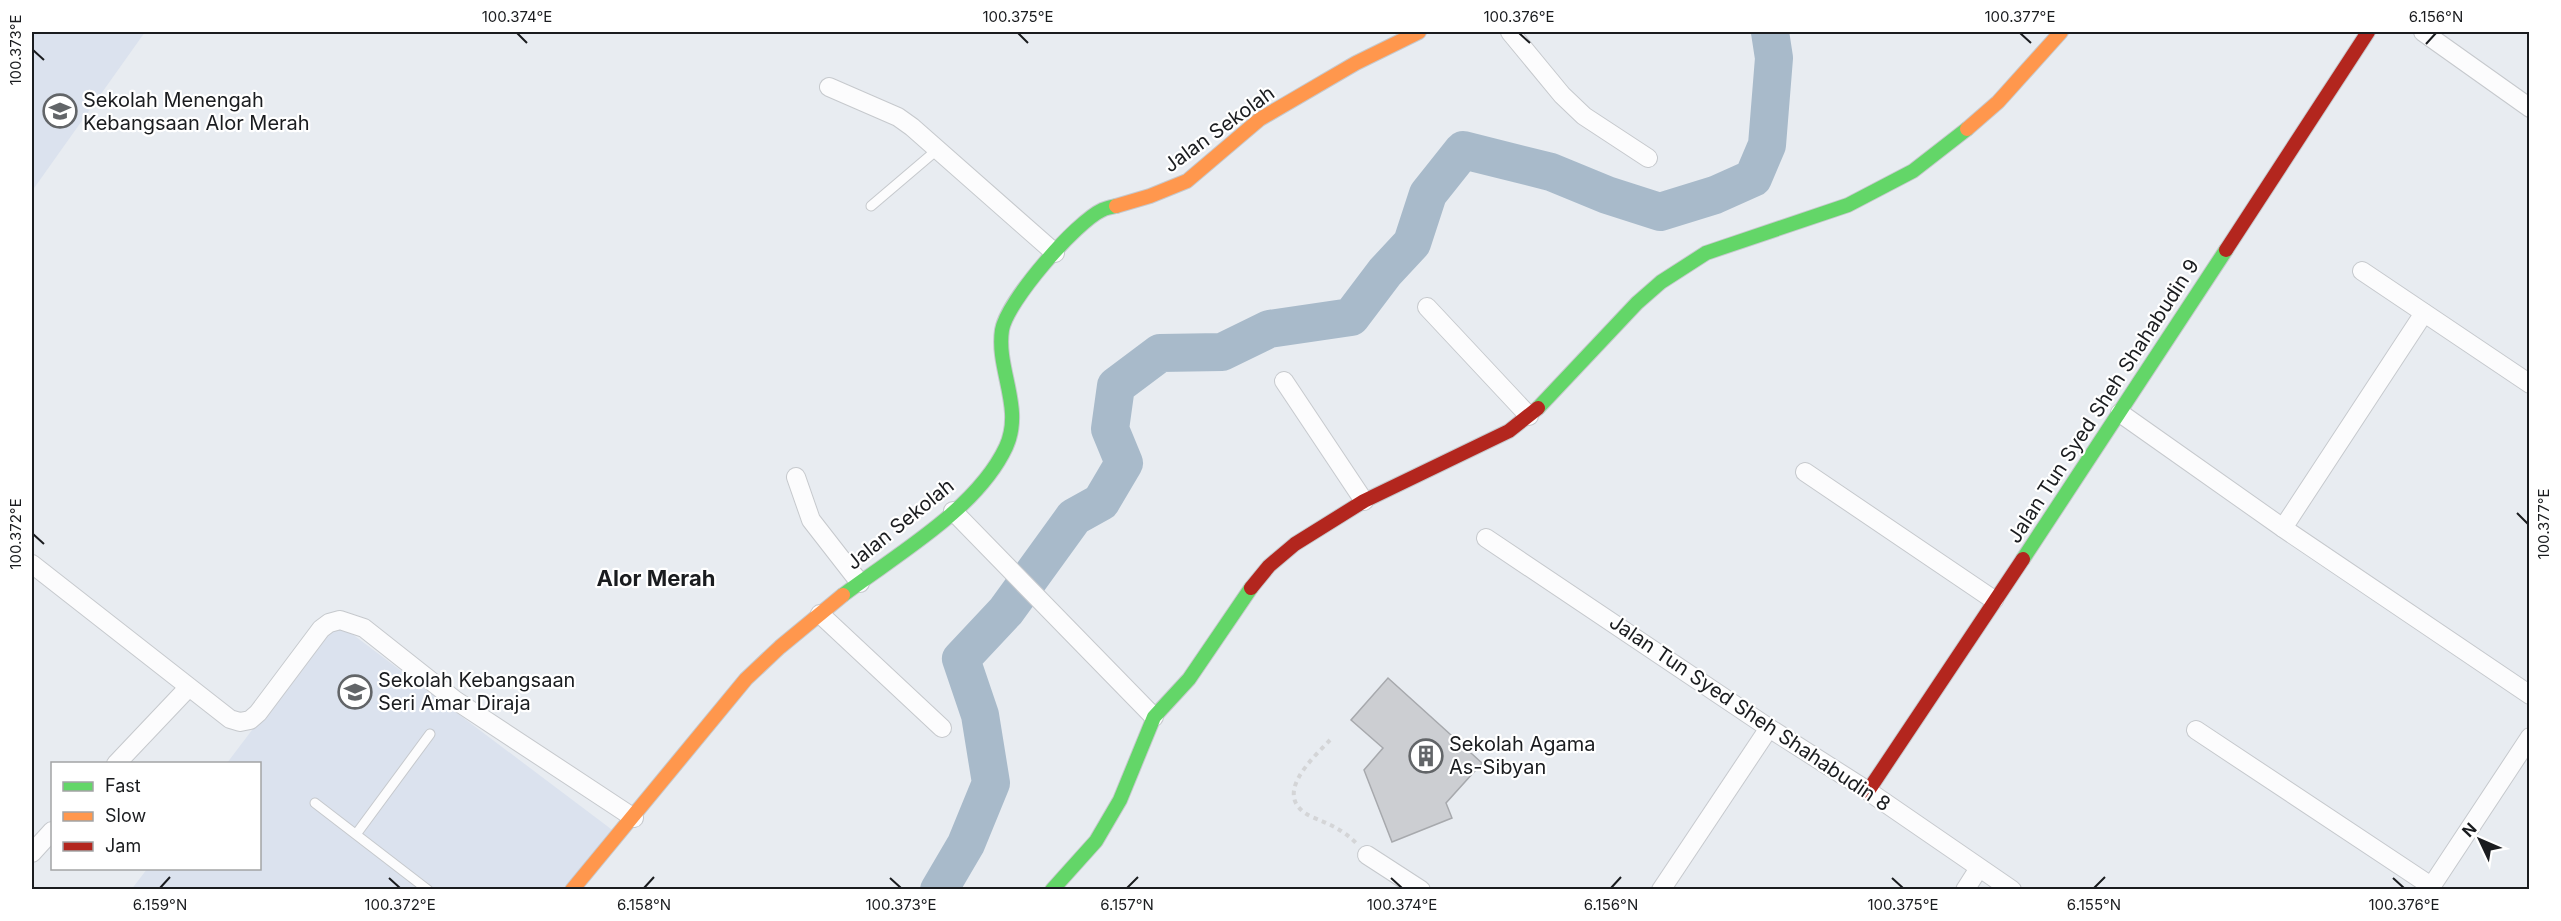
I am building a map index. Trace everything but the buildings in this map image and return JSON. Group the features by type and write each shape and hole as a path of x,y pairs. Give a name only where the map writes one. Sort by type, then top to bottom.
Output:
{"street":[{"name":"Jalan Sekolah","path":"572,890 634,818 720,707 765,661 820,614 953,511 994,468 1005,452 1012,433 1013,414 1002,330 1015,300 1055,253 1092,215 1176,187 1187,181 1260,119 1390,43 1419,32"},
{"path":"1510,32 1562,95 1584,116 1648,158"},
{"path":"1052,890 1096,841 1120,800 1154,717 1189,679 1256,581 1269,566 1295,544 1364,501 1509,431 1546,401 1637,303 1661,282 1706,254 1848,205 1913,171 1953,141 1998,102 2061,32"},
{"name":"Jalan Tun Syed Sheh Shahabudin 9","path":"1868,791 2120,413 2368,32"},
{"path":"2423,32 2529,108"},
{"path":"829,87 898,117 938,149 1055,253"},
{"path":"2362,271 2529,384"},
{"path":"1427,307 1529,416"},
{"path":"2283,528 2424,313"},
{"path":"1284,381 1364,501"},
{"path":"2120,413 2283,528 2529,695"},
{"path":"1805,472 1994,600"},
{"path":"796,477 811,520 860,583"},
{"path":"953,511 1010,572 1154,717"},
{"name":"Jalan Tun Syed Sheh Shahabudin 8","path":"1486,538 2013,890"},
{"path":"32,564 188,688 230,719 240,722 250,720 258,713 321,629 329,623 340,620 350,622 364,628 455,700 634,818"},
{"path":"820,614 942,728"},
{"path":"118,762 188,688"},
{"path":"1661,890 1769,728"},
{"path":"2196,729 2430,887 2529,737"},
{"path":"32,853 51,832"},
{"path":"1367,855 1421,890"},
{"path":"1965,890 1979,868"}],"lane":[{"path":"871,206 938,149"},
{"path":"357,833 430,734"},
{"path":"315,803 357,833 428,890"}],"path":[{"path":"1330,740 1298,776 1293,792 1295,802 1312,817 1329,822 1348,834 1367,855"}],"shaded area":[{"name":"Sekolah Menengah Kebangsaan Alor Merah","path":"32,32 145,32 32,191"},
{"name":"Sekolah Kebangsaan Seri Amar Diraja","path":"335,621 615,832 572,889 131,890 146,870 261,870 261,762 228,762"}],"waterway":[{"path":"939,890 966,844 991,783 980,715 961,659 1006,611 1074,517 1101,502 1124,463 1110,429 1116,386 1160,353 1222,352 1269,329 1351,317 1385,272 1412,243 1428,194 1463,150 1551,172 1607,195 1660,212 1715,195 1753,178 1767,145 1774,58 1770,32"}],"traffic: fast":[{"path":"1538,408 1637,303 1661,282 1706,253 1848,205 1913,171 1967,129"},
{"path":"843,595 934,529 976,491 993,469 1006,447 1011,432 1011,403 1001,345 1002,330 1007,317 1029,282 1060,246 1090,217 1104,209 1116,206"},
{"path":"2023,559 2226,250"},
{"path":"1052,890 1096,841 1120,800 1154,717 1189,679 1251,588"}],"traffic: slow":[{"path":"1116,206 1150,196 1187,181 1260,119 1356,63 1419,32"},
{"path":"1967,129 1998,102 2061,32"},
{"path":"572,890 746,679 780,647 843,595"}],"traffic: jam":[{"path":"2226,250 2368,32"},
{"path":"1251,588 1269,566 1295,544 1364,501 1509,431 1538,408"},
{"path":"1868,791 2023,559"}],"place":[{"name":"Sekolah Menengah Kebangsaan Alor Merah","path":"60,111"},
{"name":"Sekolah Kebangsaan Seri Amar Diraja","path":"355,692"},
{"name":"Sekolah Agama As-Sibyan","path":"1426,756"}],"district":[{"name":"Alor Merah","path":"656,578"}]}
